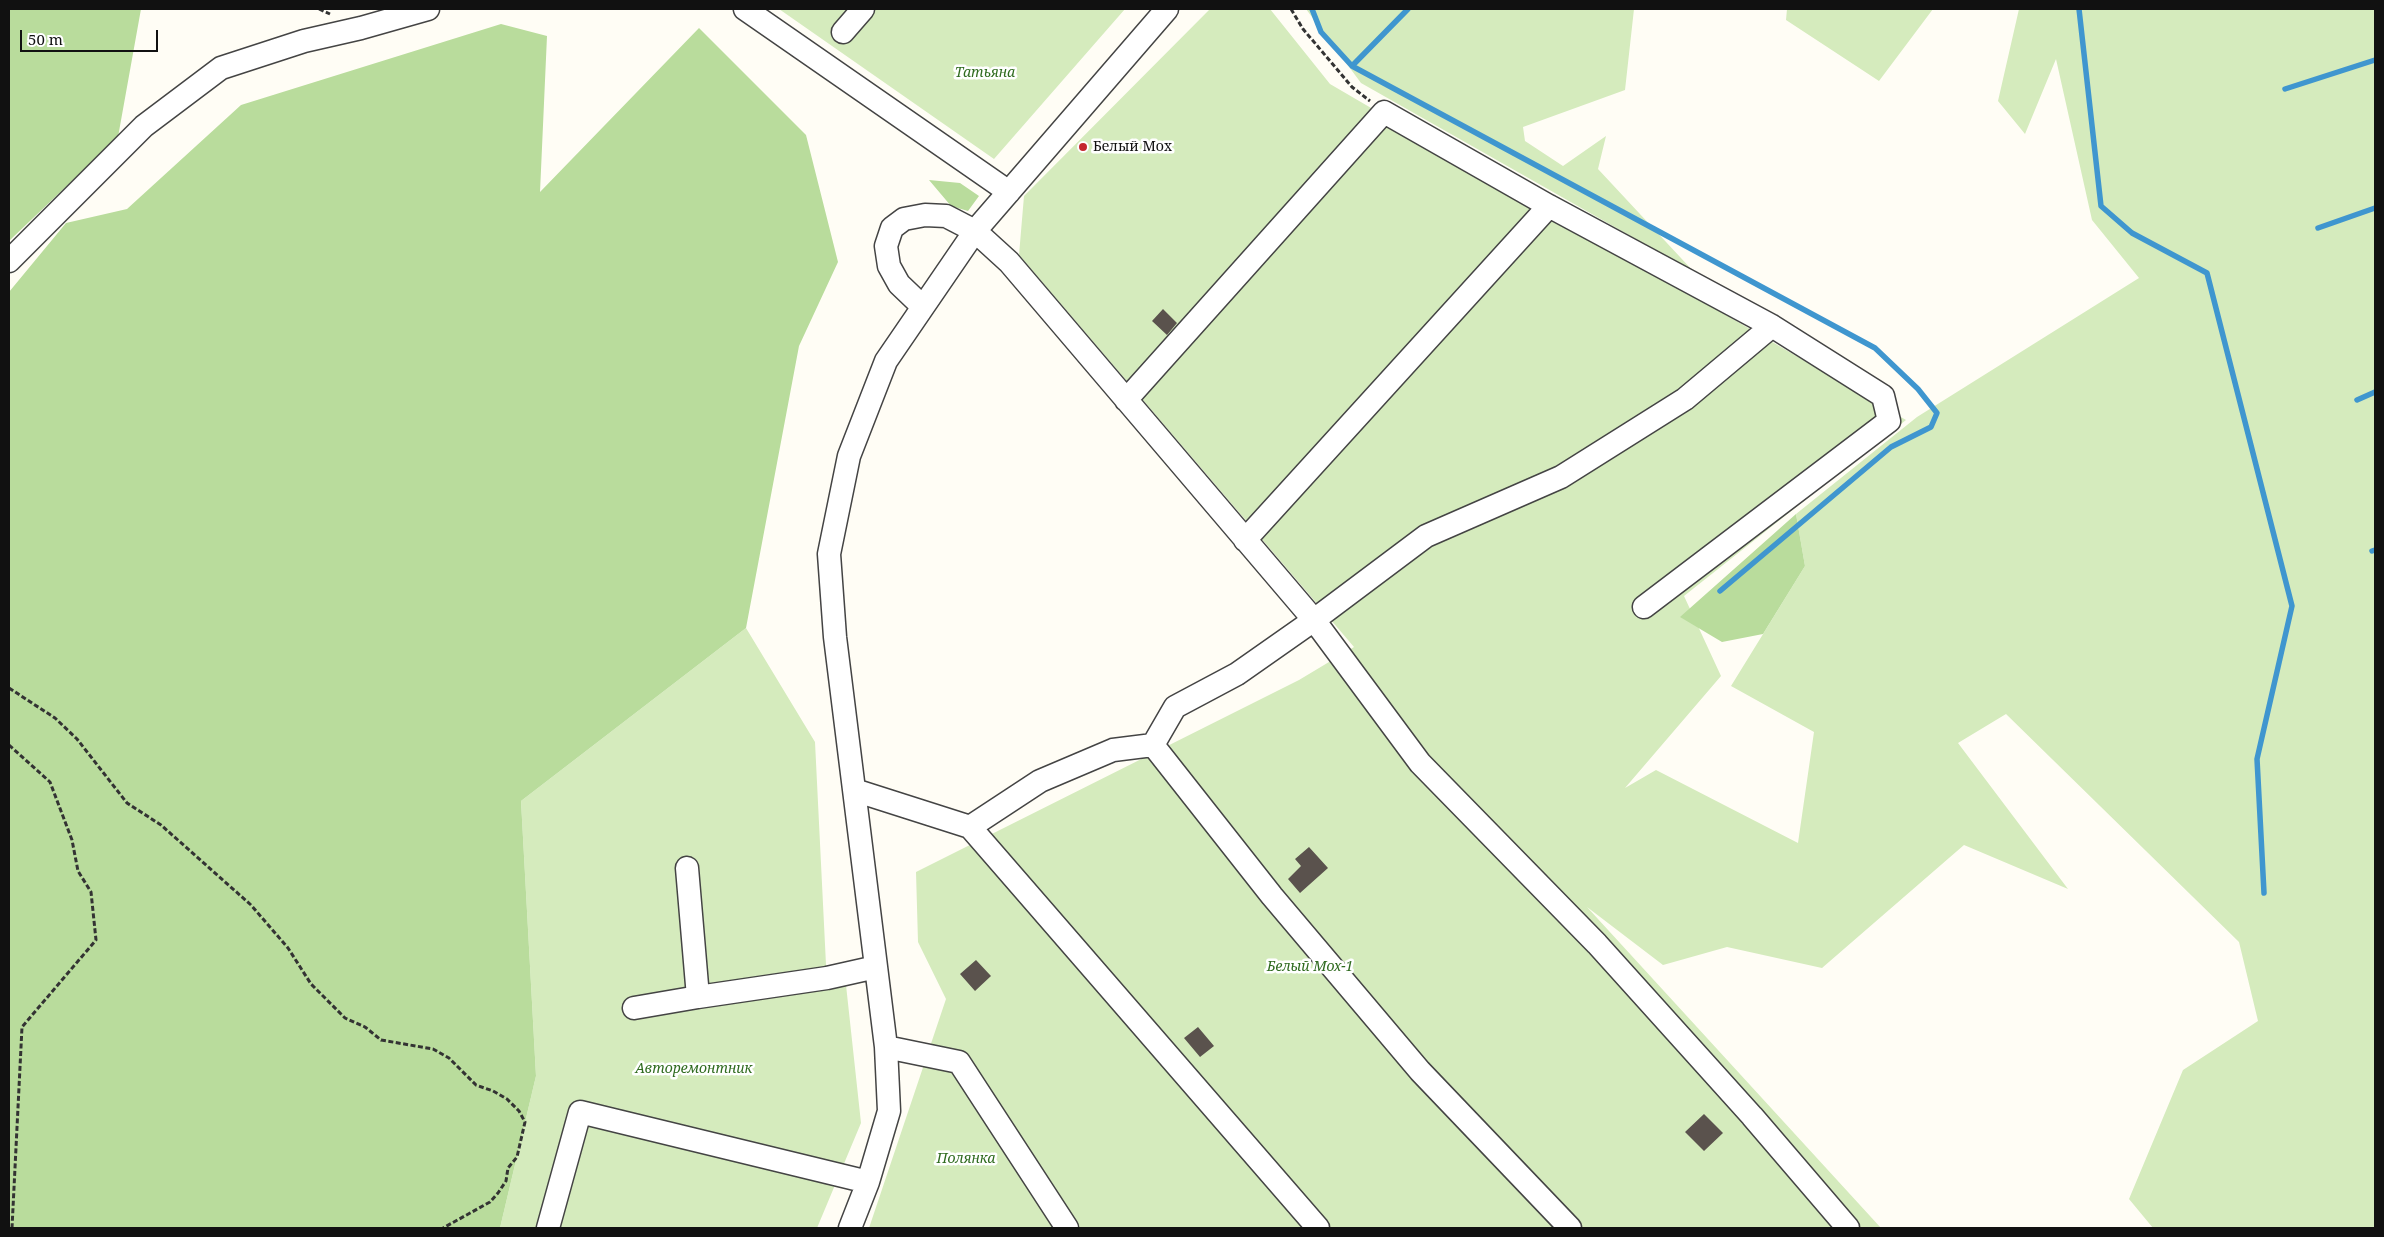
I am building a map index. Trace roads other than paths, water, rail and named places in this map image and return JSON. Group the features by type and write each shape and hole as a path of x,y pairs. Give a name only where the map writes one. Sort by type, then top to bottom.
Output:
{"street":[{"path":"9,261 144,126 221,68 304,41 361,28 428,9"},
{"path":"745,9 1009,192"},
{"path":"843,32 863,9"},
{"path":"850,1228 868,1182 889,1110 886,1047 835,637 829,554 849,456 886,361 975,231 1167,9"},
{"path":"1126,400 1384,112 1549,206 1772,326 1883,396 1889,421 1644,607"},
{"path":"1245,540 1549,206"},
{"path":"922,306 899,284 889,266 886,246 892,228 904,219 932,215 946,216 975,231 1009,262 1314,620 1420,763 1597,944 1752,1116 1848,1228"},
{"path":"1153,745 1175,707 1237,674 1314,620 1426,536 1561,477 1685,399 1772,326"},
{"path":"970,827 1040,781 1113,750 1153,745"},
{"path":"1153,745 1272,896 1420,1071 1570,1228"},
{"path":"854,790 970,827 1318,1228"},
{"path":"687,868 698,997"},
{"path":"634,1008 827,978 876,967"},
{"path":"886,1047 959,1062 1067,1228"},
{"path":"548,1228 580,1112 868,1182"}],"waterway":[{"path":"1312,9 1321,32 1352,66 1875,348 1918,389 1937,413 1931,427 1891,447 1720,591"},
{"path":"1352,66 1408,9"},
{"path":"2079,9 2101,206 2132,233 2207,273 2292,606 2257,759 2264,893"},
{"path":"2285,89 2375,60"},
{"path":"2318,228 2375,208"},
{"path":"2357,400 2375,392"}],"place":[{"name":"Белый Мох","path":"1083,147"}],"park label":[{"name":"Татьяна","path":"985,73"},
{"name":"Белый Мох-1","path":"1310,967"},
{"name":"Авторемонтник","path":"694,1069"},
{"name":"Полянка","path":"966,1159"}]}
